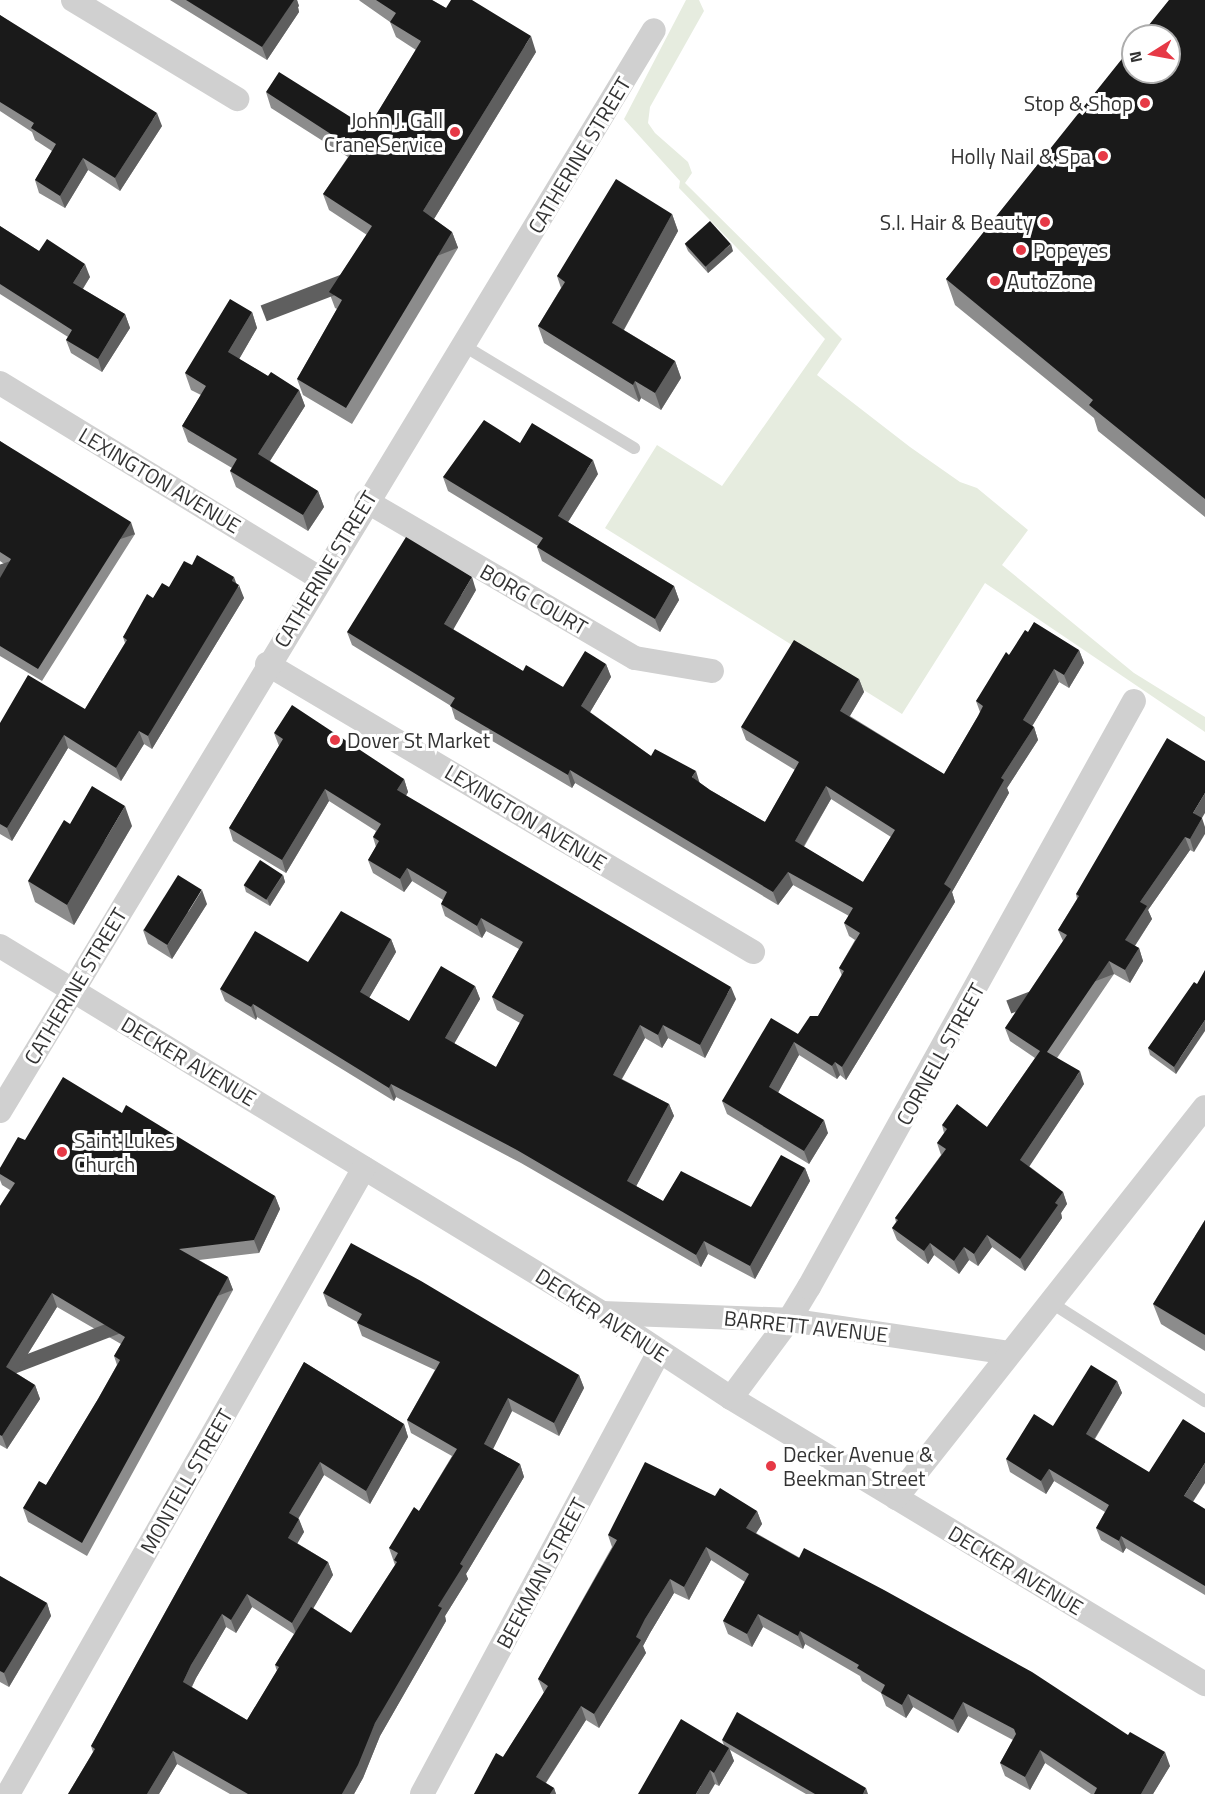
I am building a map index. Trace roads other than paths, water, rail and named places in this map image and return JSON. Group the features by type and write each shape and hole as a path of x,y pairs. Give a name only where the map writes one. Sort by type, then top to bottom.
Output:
{"street":[{"path":"73,0 237,99"},
{"name":"CATHERINE STREET","path":"0,1111 267,664 654,30"},
{"name":"LEXINGTON AVENUE","path":"0,382 320,578"},
{"name":"BORG COURT","path":"366,501 634,658 712,671"},
{"name":"LEXINGTON AVENUE","path":"267,664 753,952"},
{"name":"CORNELL STREET","path":"730,1398 789,1320 1134,701"},
{"name":"DECKER AVENUE","path":"0,946 602,1313 730,1398 1205,1684"},
{"path":"896,1498 1205,1107"},
{"name":"MONTELL STREET","path":"8,1794 364,1168"},
{"name":"BARRETT AVENUE","path":"602,1313 789,1320 1009,1353"},
{"name":"BEEKMAN STREET","path":"422,1794 659,1352"}],"lane":[{"path":"461,345 634,448"},
{"path":"1050,1302 1205,1401"}],"place":[{"name":"Stop & Shop","path":"1145,103"},
{"name":"John J. Gall Crane Service","path":"455,132"},
{"name":"Holly Nail & Spa","path":"1103,156"},
{"name":"S.I. Hair & Beauty","path":"1045,222"},
{"name":"Popeyes","path":"1021,250"},
{"name":"AutoZone","path":"995,281"},
{"name":"Dover St Market","path":"335,740"},
{"name":"Saint Lukes Church","path":"62,1152"},
{"name":"Decker Avenue & Beekman Street","path":"771,1466"}]}
